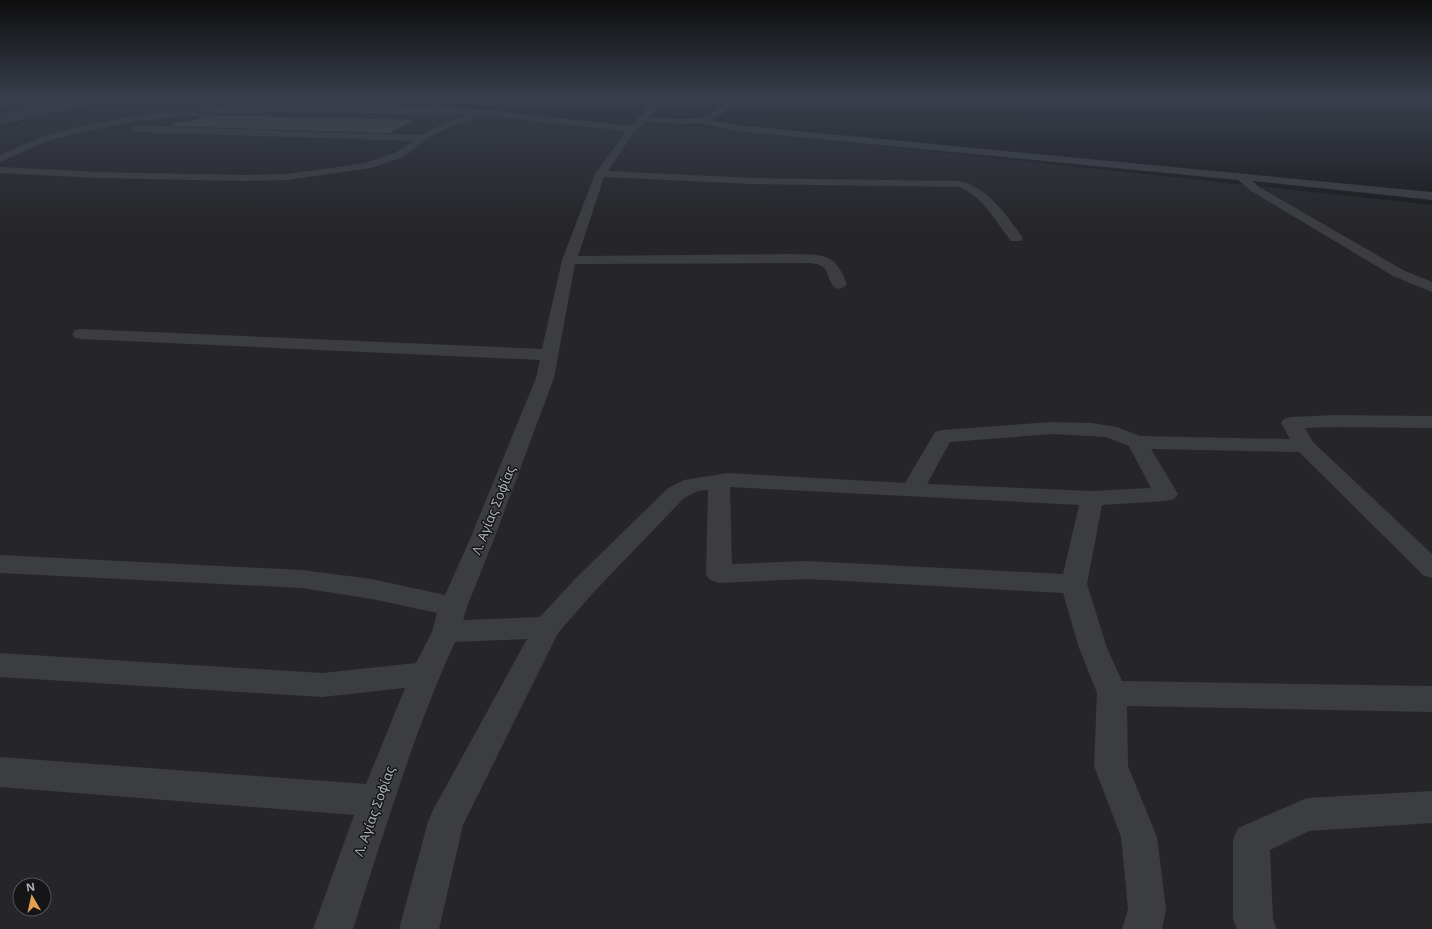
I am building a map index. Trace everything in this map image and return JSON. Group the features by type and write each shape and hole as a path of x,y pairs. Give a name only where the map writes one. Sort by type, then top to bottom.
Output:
{"street":[{"path":"0,158 41,140"},
{"path":"353,146 364,140"},
{"path":"0,170 98,175 243,178 287,177 367,166 399,155 420,140"},
{"name":"Λ. Αγίας Σοφίας","path":"333,929 377,801 426,674 450,620 485,532 544,378 569,260 600,174 616,149 624,140"},
{"path":"864,140 1432,196"},
{"path":"287,177 326,162"},
{"path":"600,174 753,181 960,184 968,186 980,193 1016,238"},
{"path":"1242,177 1255,189 1398,273 1432,288"},
{"path":"569,260 812,259 826,262 830,265 834,269 839,284"},
{"path":"81,334 549,355"},
{"path":"1432,422 1334,421 1291,423 1305,446 1432,569"},
{"path":"912,490 934,454 942,436 1052,428 1092,429 1110,431 1137,442 1305,446"},
{"path":"419,929 446,822 547,627 584,586 645,526 676,492 692,485 728,480 1092,498 1166,494 1137,442"},
{"path":"718,481 719,574 807,570 1074,584"},
{"path":"1092,498 1074,584 1092,648 1112,693 1111,766 1139,837 1147,909 1142,929"},
{"path":"0,564 302,579 372,590 450,620 547,627"},
{"path":"0,665 322,684 426,674"},
{"path":"1112,693 1432,699"},
{"path":"0,772 377,801"},
{"path":"1257,929 1253,919 1251,840 1308,815 1432,807"}],"shaded area":[{"path":"0,140 830,140 1432,205 1432,929 0,929"}]}
